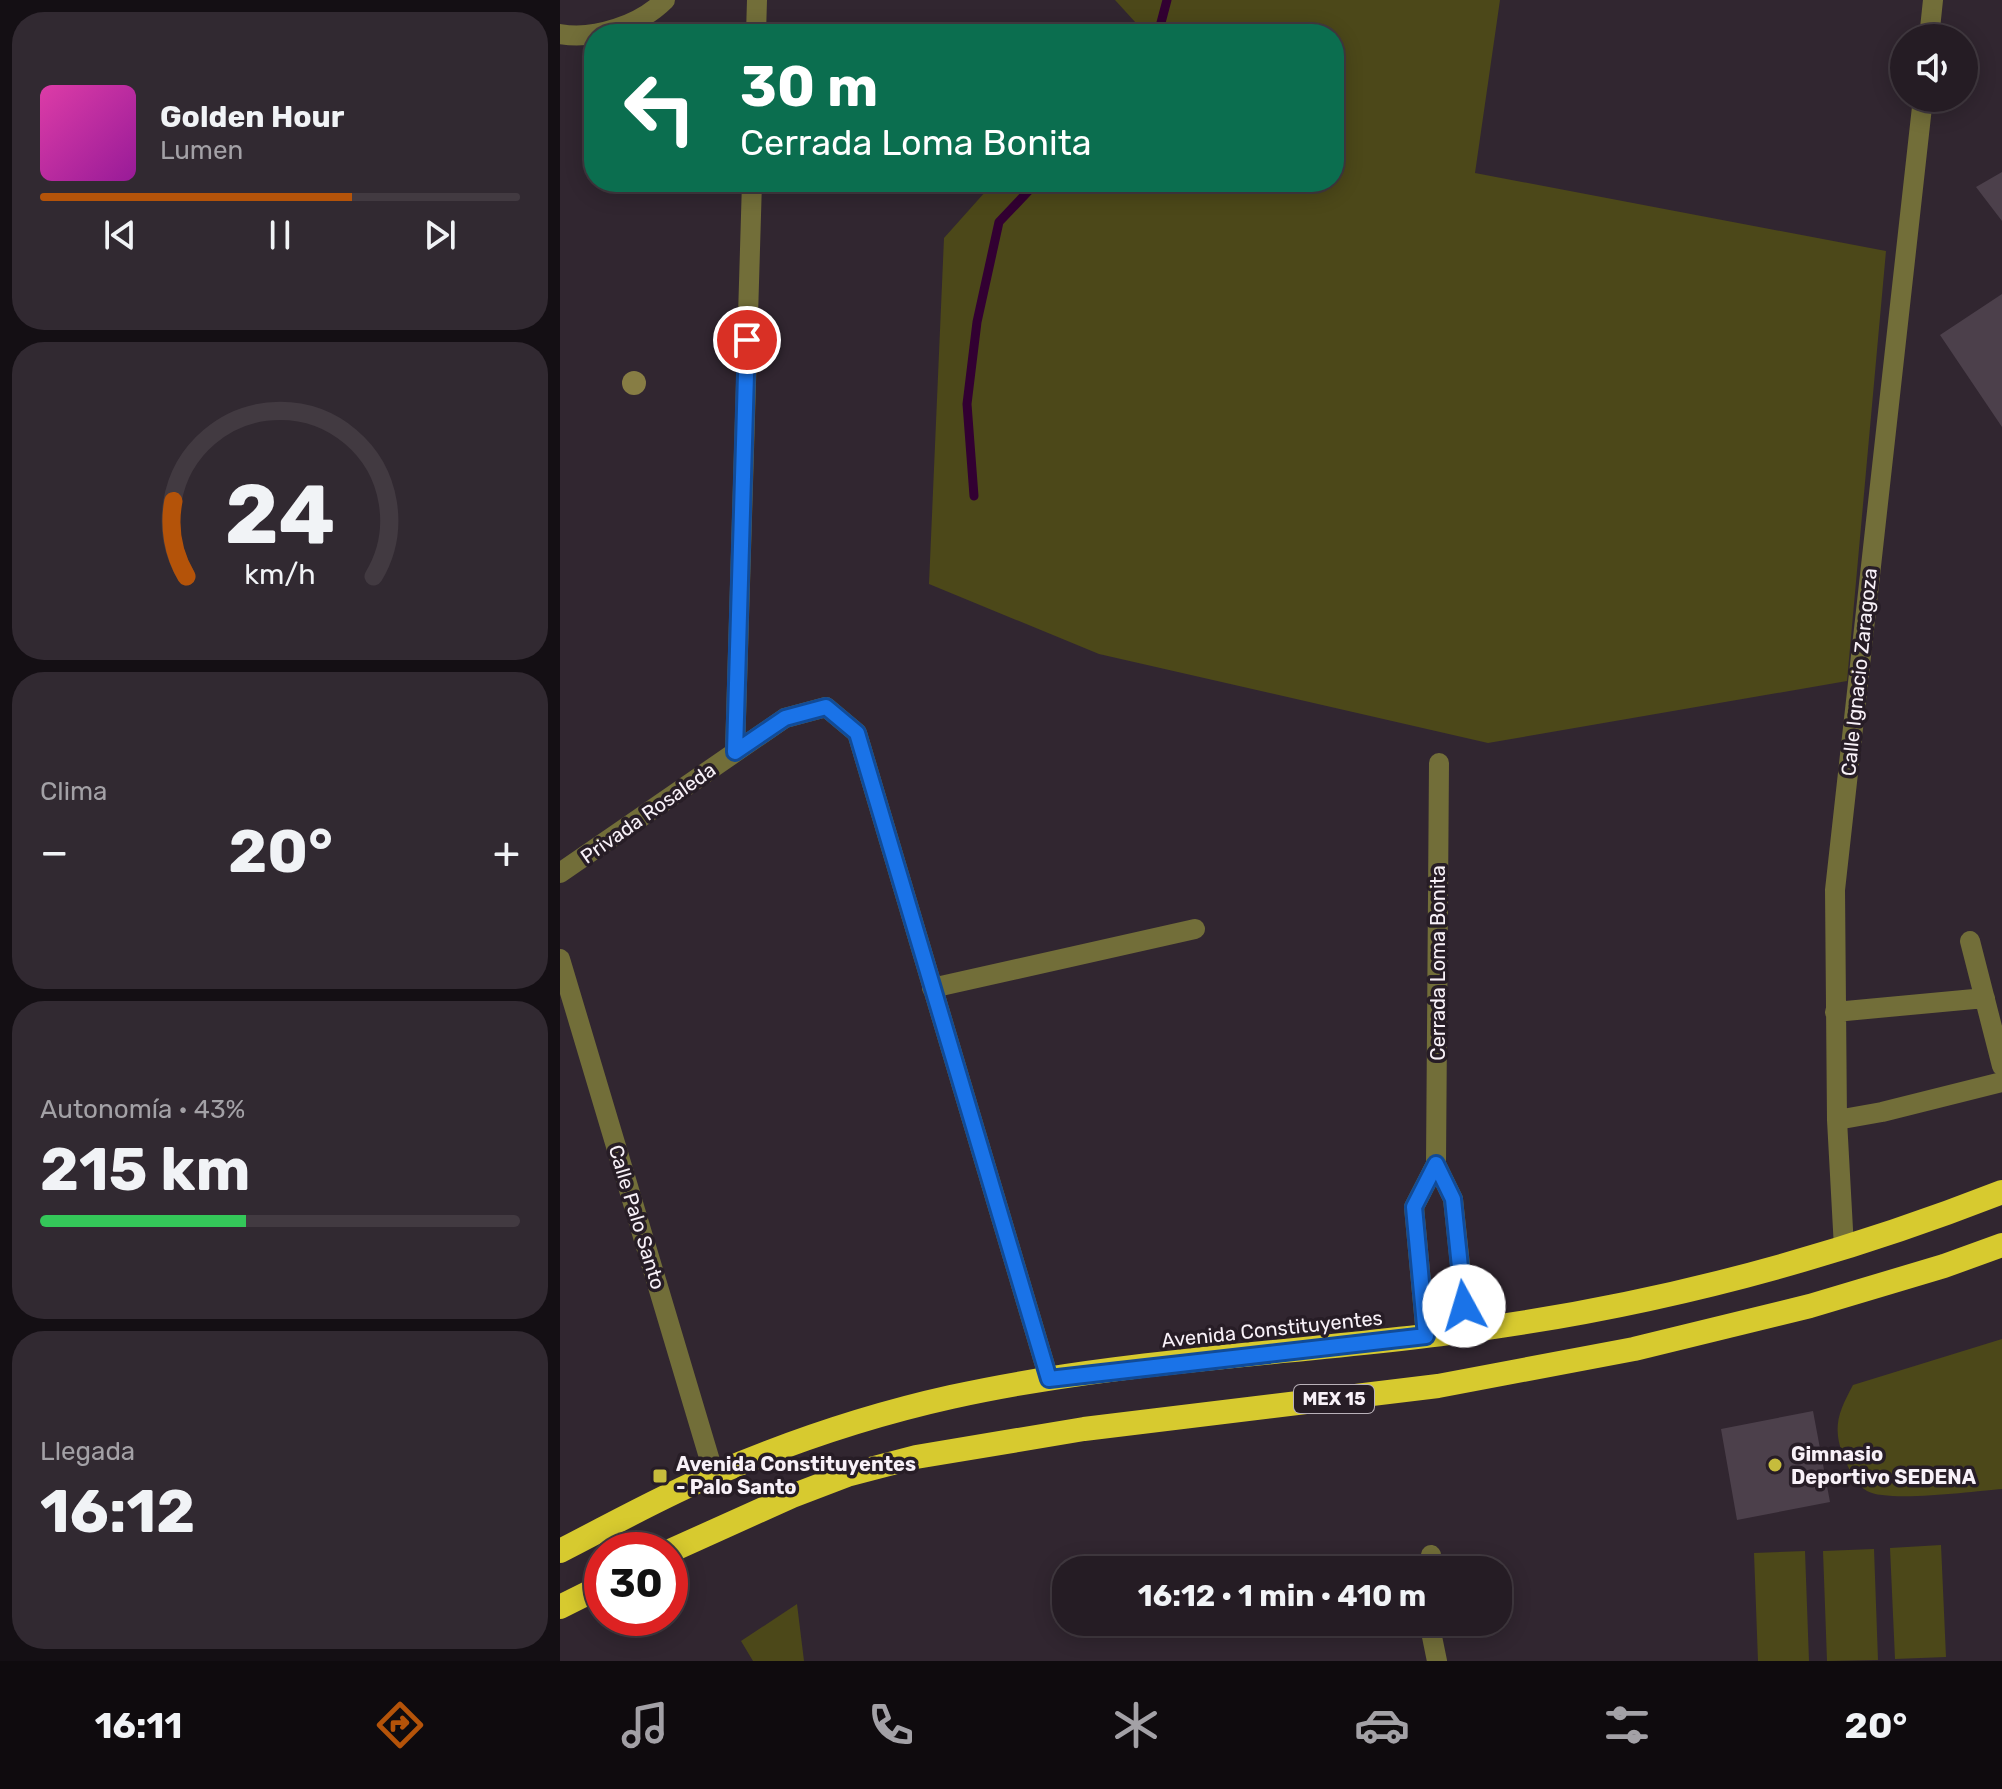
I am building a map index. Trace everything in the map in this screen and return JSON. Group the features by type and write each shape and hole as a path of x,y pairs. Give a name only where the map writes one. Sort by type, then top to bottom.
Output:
{"highway":[{"name":"Avenida Constituyentes","path":"560,1551 714,1474 825,1432 948,1398 1049,1379 1467,1331 1699,1288 1844,1248 2002,1192"},
{"name":"MEX 15","path":"688,1543 806,1490 847,1475 916,1457 1084,1429 1438,1386 1634,1349 1810,1306 1944,1266 2002,1245"},
{"path":"560,1607 584,1595"}],"street":[{"path":"626,24 656,9 665,0"},
{"path":"756,24 757,0"},
{"path":"1930,24 1933,0"},
{"path":"560,34 584,34"},
{"name":"Calle Ignacio Zaragoza","path":"1844,1248 1837,1120 1835,890 1921,112"},
{"name":"Privada Rosaleda","path":"735,752 752,192"},
{"name":"Privada Rosaleda","path":"560,873 785,718 826,707 857,733 1049,1379"},
{"name":"Cerrada Loma Bonita","path":"1439,763 1436,1164 1453,1199 1467,1331"},
{"path":"932,988 1195,929"},
{"path":"1970,941 2002,1066"},
{"name":"Calle Palo Santo","path":"560,959 714,1474"},
{"path":"1835,1012 1985,998"},
{"path":"1837,1120 2002,1082"},
{"name":"Cerrada Loma Bonita","path":"1426,1336 1414,1207 1436,1164"},
{"path":"1432,1636 1437,1661"}],"shaded area":[{"path":"1115,0 1500,0 1475,173 1886,251 1847,681 1488,743 1099,654 929,584 944,238 985,192 1344,192 1344,24 1136,23"},
{"path":"2002,1339 2002,1489 1893,1496 1863,1488 1847,1465 1838,1436 1841,1411 1853,1385"},
{"path":"1941,1545 1946,1657 1895,1659 1890,1548"},
{"path":"1874,1549 1878,1660 1827,1661 1823,1551"},
{"path":"1805,1551 1809,1661 1758,1661 1754,1553"},
{"path":"797,1604 804,1661 753,1661 741,1641"}],"building":[{"path":"2002,172 2002,221 1976,187"},
{"path":"2002,294 2002,427 1940,335"},
{"name":"Gimnasio Deportivo SEDENA","path":"1813,1411 1830,1502 1737,1520 1721,1429"}],"waterway":[{"path":"1161,24 1167,0"},
{"path":"974,496 967,404 977,322 999,222 1028,192"}],"place":[{"name":"Gimnasio Deportivo SEDENA","path":"1775,1465"},
{"name":"Avenida Constituyentes - Palo Santo","path":"660,1476"}],"route":[{"path":"747,340 735,752 785,718 826,707 857,733 1049,1379 1426,1336 1414,1207 1436,1164 1453,1199 1464,1306"}]}
